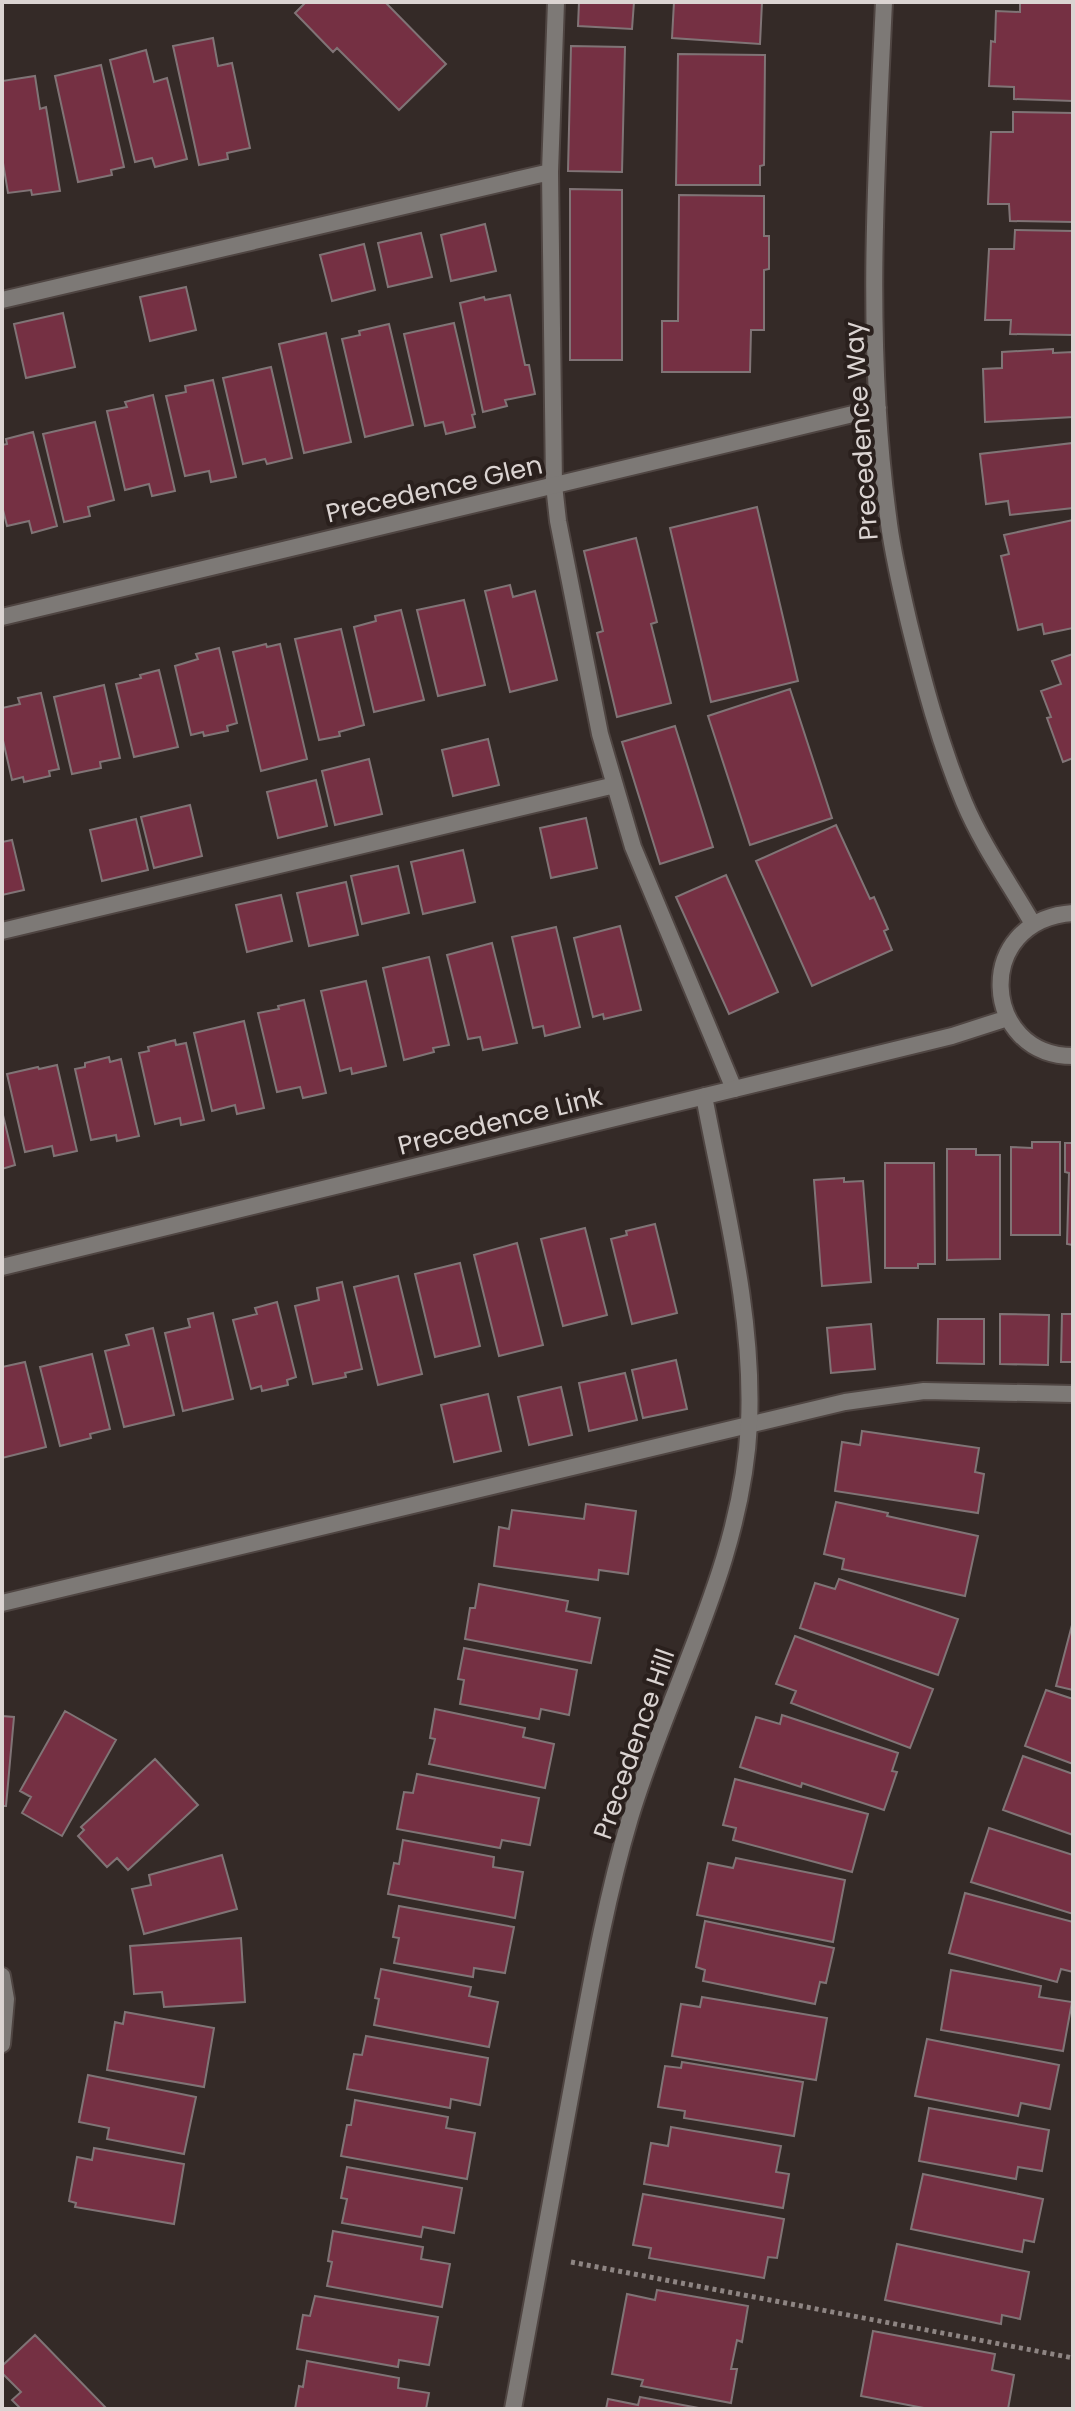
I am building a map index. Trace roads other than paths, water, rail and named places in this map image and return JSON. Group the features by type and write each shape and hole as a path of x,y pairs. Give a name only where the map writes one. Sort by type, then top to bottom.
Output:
{"street":[{"path":"556,2 550,172 554,485 558,521 600,734 633,847 734,1089"},
{"name":"Precedence Way","path":"884,2 877,161 876,284 878,408 888,519 902,591 934,717 966,806 1033,924"},
{"path":"2,300 550,172"},
{"name":"Precedence Glen","path":"2,617 878,408"},
{"path":"2,931 615,785"},
{"path":"1073,913 1054,914 1033,924 1017,938 1006,956 1000,976 1001,998 1008,1018 1021,1037 1040,1050 1073,1056"},
{"name":"Precedence Link","path":"2,1267 963,1033 1008,1018"},
{"name":"Precedence Hill","path":"513,2409 611,1892 659,1729 707,1611 740,1501 749,1424 749,1370 744,1324 704,1096"},
{"path":"2,1603 845,1402 924,1391 1073,1394"},
{"path":"2,1976 6,1999 2,2044"}]}
